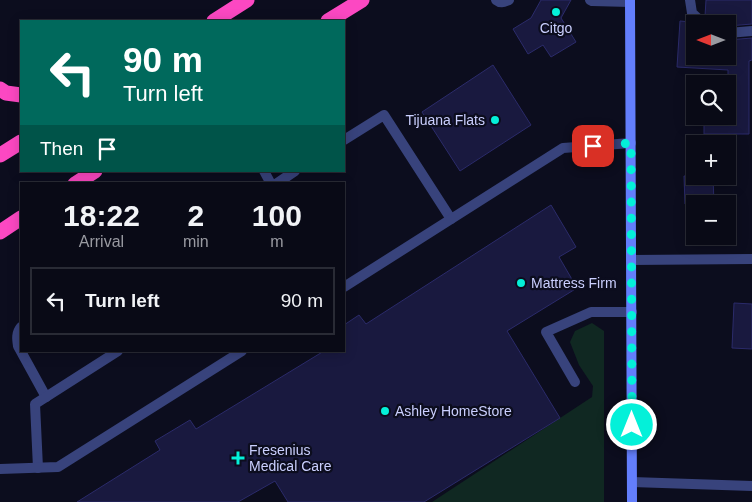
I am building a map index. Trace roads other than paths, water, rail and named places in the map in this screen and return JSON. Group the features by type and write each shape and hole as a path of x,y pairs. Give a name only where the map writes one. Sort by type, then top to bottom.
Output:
{"highway":[{"path":"216,20 247,0"},
{"path":"330,20 362,0"},
{"path":"0,89 6,93 20,95"},
{"path":"0,155 20,143"},
{"path":"78,182 93,172"},
{"path":"0,232 20,219"}],"street":[{"path":"496,0 499,2 509,0"},
{"path":"590,0 630,1 632,502"},
{"path":"690,0 692,13 694,15"},
{"path":"736,32 752,31"},
{"path":"345,139 384,114 451,219"},
{"path":"345,286 562,148 631,143"},
{"path":"279,182 294,172"},
{"path":"631,260 752,259"},
{"path":"575,382 546,332 591,312 632,312"},
{"path":"20,327 17,338 20,350"},
{"path":"21,352 46,396"},
{"path":"38,468 35,404 116,352"},
{"path":"0,469 58,467 240,352"},
{"path":"632,482 752,486"}],"place":[{"name":"Citgo","path":"556,12"},
{"name":"Tijuana Flats","path":"495,120"},
{"name":"Mattress Firm","path":"521,283"},
{"name":"Ashley HomeStore","path":"385,411"},
{"name":"Fresenius Medical Care","path":"238,458"}]}
